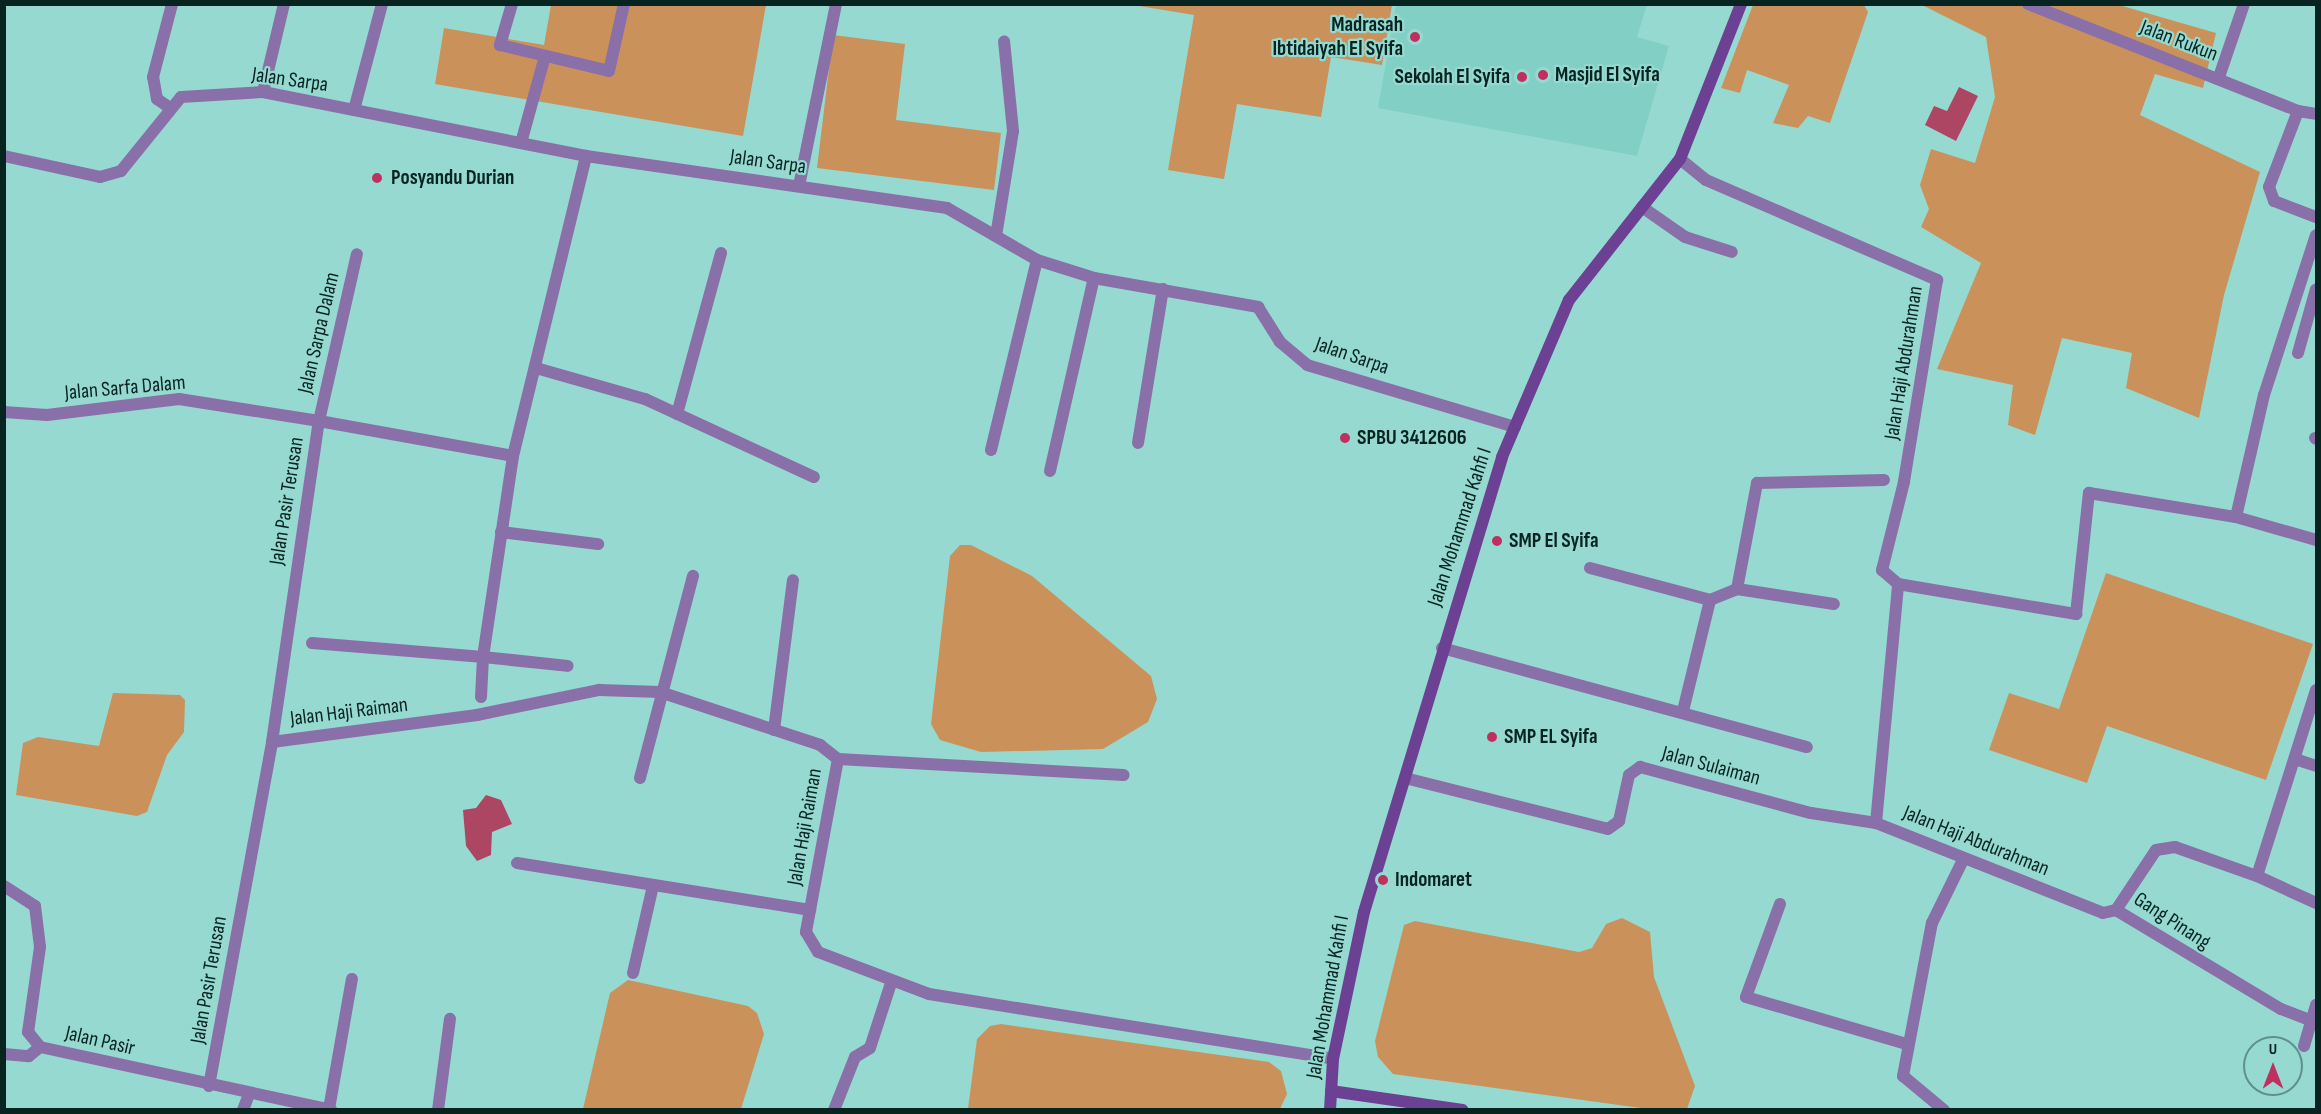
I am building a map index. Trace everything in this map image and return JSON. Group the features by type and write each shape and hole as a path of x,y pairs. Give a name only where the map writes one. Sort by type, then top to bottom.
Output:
{"main road":[{"name":"Jalan Mohammad Kahfi I","path":"1330,1110 1333,1059 1364,912 1442,648 1515,427 1569,300 1680,159 1741,4"},
{"path":"1331,1091 1463,1110"}],"street":[{"path":"170,108 157,99 153,77 171,4"},
{"path":"263,92 284,4"},
{"path":"354,110 382,4"},
{"path":"512,4 500,45 609,71 624,4"},
{"path":"799,186 836,4"},
{"name":"Jalan Rukun","path":"2028,4 2219,77 2298,111 2316,114"},
{"path":"2219,77 2244,4"},
{"path":"996,236 1005,209 1013,131 1004,41"},
{"path":"521,143 546,56"},
{"name":"Jalan Sarpa","path":"4,156 100,177 121,171 181,97 263,92 586,156 947,208 1037,260 1095,278 1257,307 1280,342 1307,365 1515,427"},
{"path":"2298,111 2269,187 2274,201 2316,217"},
{"path":"480,697 483,657 513,456 586,156"},
{"name":"Jalan Haji Abdurahman","path":"1680,159 1706,180 1937,280 1904,482 1882,570 1898,584 1876,823 1923,838 1963,860 2103,913 2116,910"},
{"path":"1642,207 1685,237 1732,252"},
{"path":"2236,517 2264,395 2316,235"},
{"path":"677,414 721,253"},
{"name":"Jalan Sarpa Dalam","path":"319,421 357,254"},
{"path":"991,450 1037,260"},
{"path":"1050,471 1095,278"},
{"path":"1138,443 1163,289"},
{"path":"2298,353 2316,289"},
{"path":"536,368 677,414 814,477"},
{"name":"Jalan Sarfa Dalam","path":"4,412 47,415 179,399 319,421"},
{"name":"Jalan Pasir Terusan","path":"209,1086 272,742 319,421 513,456"},
{"path":"1737,589 1757,483 1884,480"},
{"path":"1898,584 2076,614 2089,493 2236,517 2316,540"},
{"path":"501,532 598,544"},
{"path":"1590,568 1710,600 1737,589 1834,604"},
{"path":"640,778 660,692 693,576"},
{"path":"774,730 794,580"},
{"path":"1683,711 1710,600"},
{"path":"312,643 568,666"},
{"path":"1442,648 1683,711 1806,747"},
{"name":"Jalan Haji Raiman","path":"272,742 477,716 598,690 660,692 820,746 838,759 806,932 818,952 891,983 1333,1059"},
{"path":"2257,876 2298,760 2316,690"},
{"path":"838,759 1124,775"},
{"path":"2298,760 2316,766"},
{"name":"Jalan Sulaiman","path":"1405,778 1608,829 1619,821 1629,775 1640,766 1811,813 1876,823"},
{"name":"Gang Pinang","path":"2312,1021 2260,997 2116,910 2156,850 2175,847 2257,876 2316,903"},
{"path":"1944,1110 1903,1076 1907,1044 1932,923 1963,860"},
{"path":"517,863 810,910"},
{"name":"Jalan Pasir","path":"4,886 35,906 39,947 28,1032 40,1047 209,1086 324,1109"},
{"path":"633,973 653,886"},
{"path":"1780,904 1746,997 1907,1044"},
{"path":"324,1109 352,979"},
{"path":"834,1110 855,1058 870,1048 891,983"},
{"path":"2304,1046 2316,1005"},
{"path":"438,1110 450,1019"},
{"path":"4,1054 29,1056 40,1047"},
{"path":"243,1110 249,1094"}],"shaded area":[{"path":"551,5 766,5 743,136 435,84 444,28 544,45"},
{"path":"1133,5 1392,5 1382,65 1331,57 1321,117 1237,104 1224,179 1168,170 1194,15"},
{"name":"Sekolah El Syifa","path":"1396,5 1647,5 1637,37 1669,46 1637,156 1378,108"},
{"path":"1753,5 1864,5 1868,12 1830,123 1808,116 1798,128 1773,123 1789,85 1747,70 1740,93 1721,88"},
{"path":"1922,5 2119,5 2216,33 2203,88 2155,74 2140,115 2260,172 2224,295 2199,418 2126,388 2132,353 2062,338 2035,435 2008,425 2013,385 1937,369 1981,263 1921,227 1929,209 1920,185 1931,149 1975,163 1995,97 1986,37"},
{"path":"833,35 905,44 896,120 1001,133 994,190 817,168"},
{"path":"1959,87 1978,96 1956,141 1925,125 1934,106 1947,111"},
{"path":"960,545 971,545 1032,576 1151,676 1157,699 1148,722 1103,749 981,752 940,740 931,724 950,556"},
{"path":"2106,573 2313,644 2266,780 2107,726 2087,783 1989,750 2009,693 2059,709"},
{"path":"113,693 180,695 185,700 184,732 167,755 147,812 137,816 16,795 23,743 38,737 99,746"},
{"path":"486,795 501,800 512,824 492,832 491,855 477,861 466,846 463,810 476,808"},
{"path":"1622,918 1650,932 1654,977 1695,1086 1687,1109 1648,1109 1393,1074 1378,1057 1375,1041 1404,925 1415,921 1579,952 1592,948 1606,924"},
{"path":"628,980 748,1006 757,1013 764,1034 741,1109 583,1109 610,993"},
{"path":"1001,1024 1269,1062 1281,1071 1287,1094 1280,1109 968,1109 977,1039 990,1026"}],"place":[{"name":"Madrasah Ibtidaiyah El Syifa","path":"1415,37"},
{"name":"Masjid El Syifa","path":"1543,75"},
{"name":"Sekolah El Syifa","path":"1522,77"},
{"name":"Posyandu Durian","path":"377,178"},
{"name":"SPBU 3412606","path":"1345,438"},
{"name":"SMP El Syifa","path":"1497,541"},
{"name":"SMP EL Syifa","path":"1492,737"},
{"name":"Indomaret","path":"1383,880"}]}
